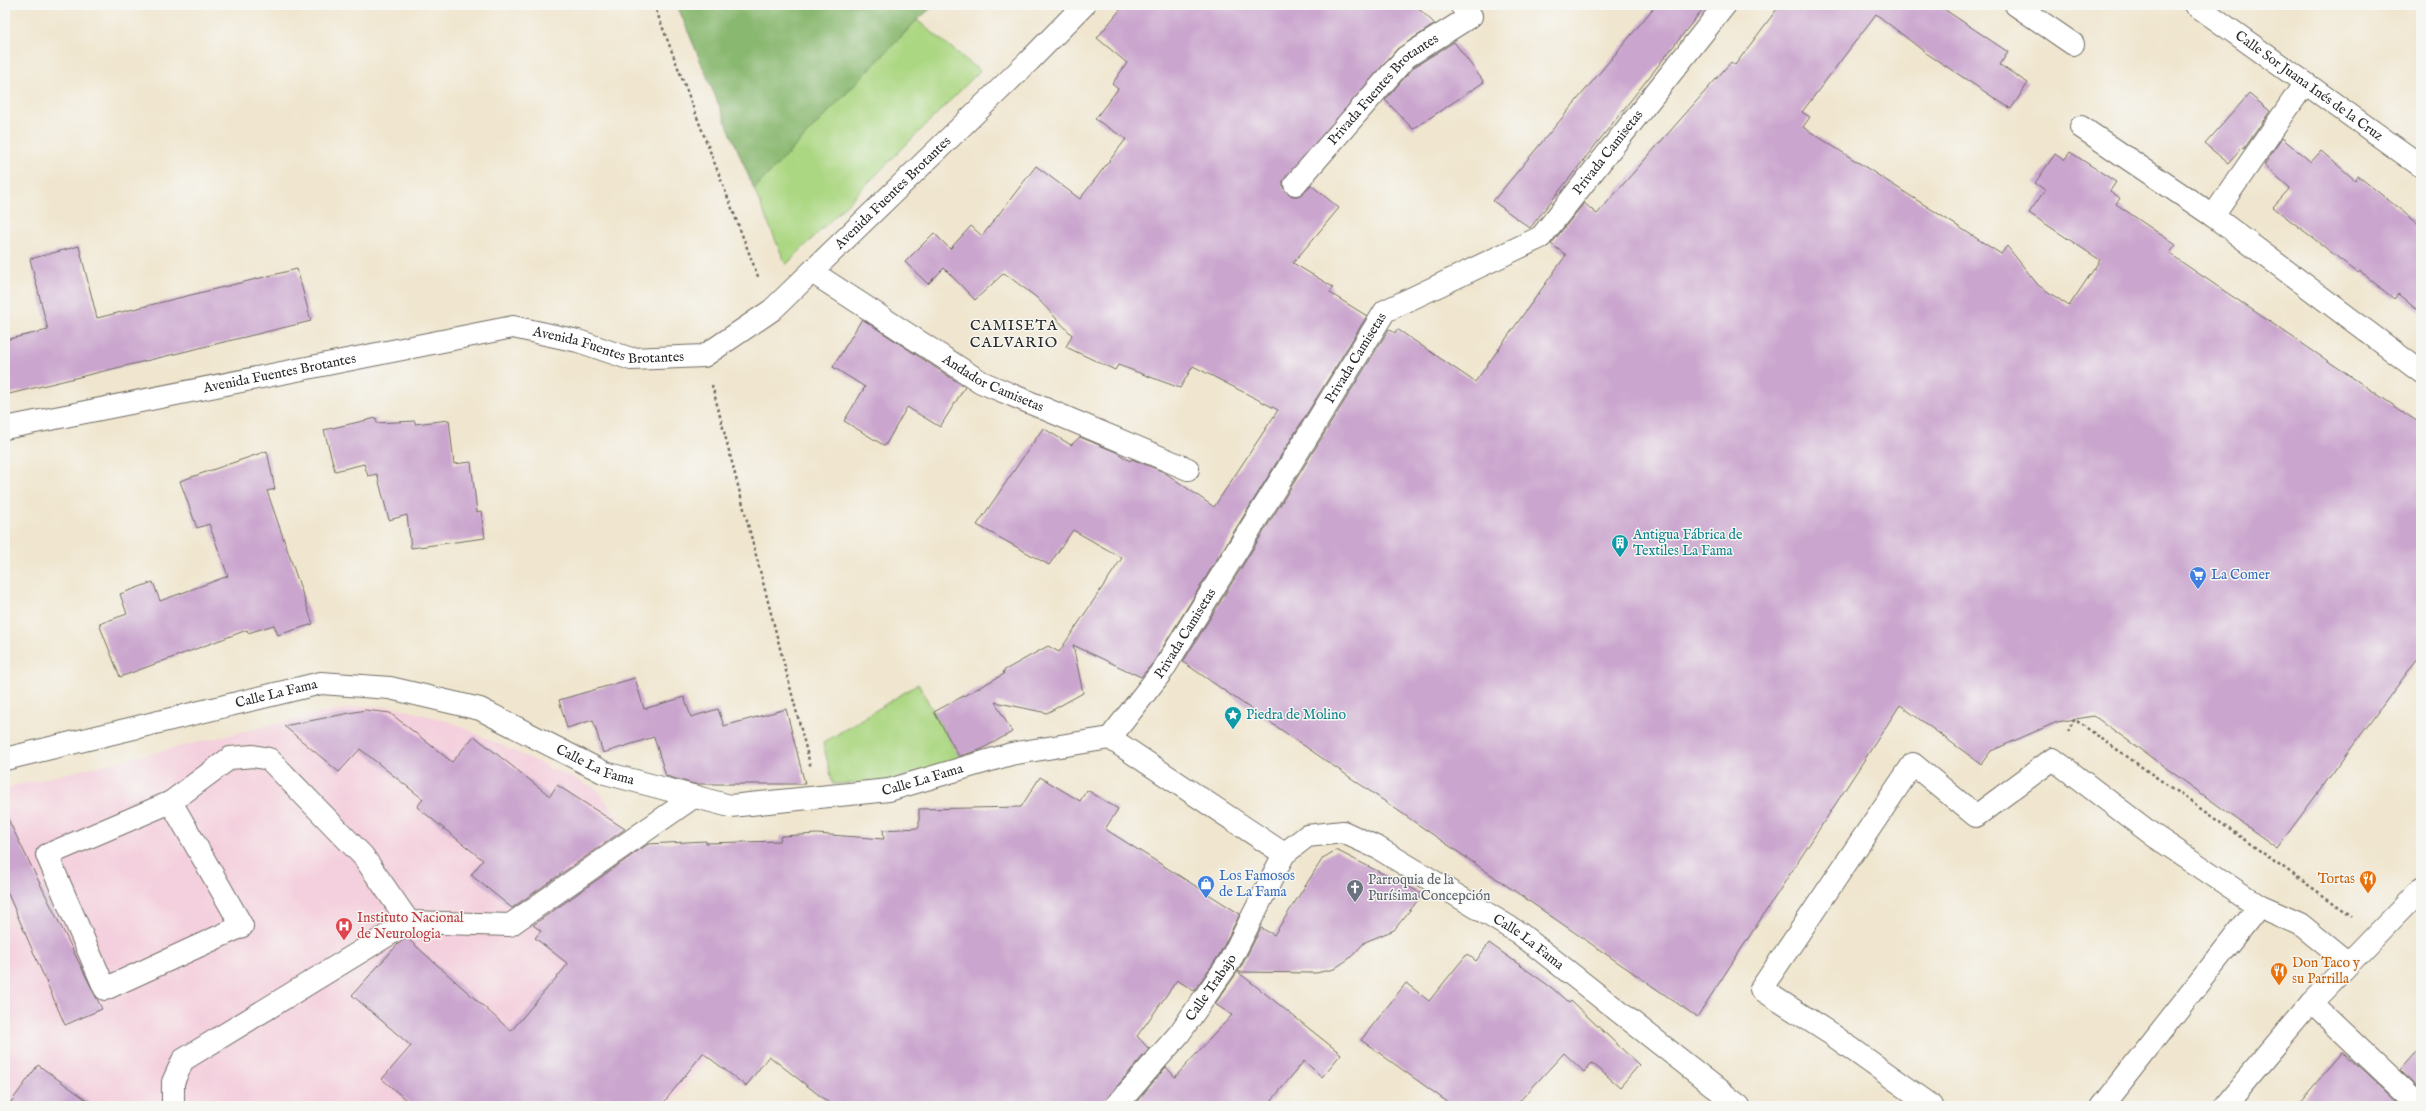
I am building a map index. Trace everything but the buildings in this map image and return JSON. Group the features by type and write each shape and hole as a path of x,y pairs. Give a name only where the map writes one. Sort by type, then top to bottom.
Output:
{"street":[{"name":"Avenida Fuentes Brotantes","path":"5,428 513,327 578,341 631,359 704,356 772,310 1084,5"},
{"name":"Privada Fuentes Brotantes","path":"1295,184 1406,57 1471,16 1461,5"},
{"name":"Privada Camisetas","path":"1110,738 1163,670 1385,311 1541,236 1725,5"},
{"path":"2016,5 2073,44"},
{"name":"Calle Sor Juana Inés de la Cruz","path":"2196,5 2421,166"},
{"path":"2213,216 2305,84"},
{"path":"2081,127 2213,216 2421,372"},
{"name":"Andador Camisetas","path":"812,272 981,382 1188,469"},
{"name":"Calle La Fama","path":"5,759 321,683 390,688 480,709 605,773 730,806 889,790 1011,754 1110,738"},
{"path":"1110,738 1284,854"},
{"path":"171,802 242,926 105,989 47,854 171,802 230,758 253,756 269,759 363,856 409,922"},
{"path":"1932,1106 1831,1034 1761,989 1913,764 1976,816 2053,760 2153,835 2259,906 2300,924 2348,963"},
{"path":"173,1106 173,1082 183,1060 409,922 510,925 695,796"},
{"name":"Calle La Fama","path":"1284,854 1307,836 1343,832 1378,848 1519,933 1739,1106"},
{"name":"Calle Trabajo","path":"1116,1106 1179,1034 1230,960 1284,854"},
{"path":"2224,1106 2311,1003 2421,889"},
{"path":"2102,1106 2259,906"},
{"path":"2311,1003 2420,1106"}],"path":[{"path":"654,5 772,310"},
{"path":"704,356 818,797"},
{"path":"2074,719 2377,934"}],"shaded area":[{"name":"Instituto Nacional de Neurologia","path":"364,706 395,707 451,722 598,790 648,860 754,998 669,1106 5,1106 5,788 331,711"}],"green space":[{"path":"677,5 935,5 917,20 754,189"},
{"path":"917,20 980,71 786,265 754,189"},
{"path":"918,684 961,760 888,782 833,784 823,743"}],"place":[{"name":"Antigua Fábrica de Textiles La Fama","path":"1620,558"},
{"name":"La Comer","path":"2198,590"},
{"name":"Piedra de Molino","path":"1233,730"},
{"name":"Tortas","path":"2368,894"},
{"name":"Los Famosos de La Fama","path":"1206,899"},
{"name":"Parroquia de la Purísima Concepción","path":"1355,903"},
{"name":"Instituto Nacional de Neurologia","path":"344,941"},
{"name":"Don Taco y su Parrilla","path":"2279,986"}],"district":[{"name":"CAMISETA CALVARIO","path":"1014,334"}]}
